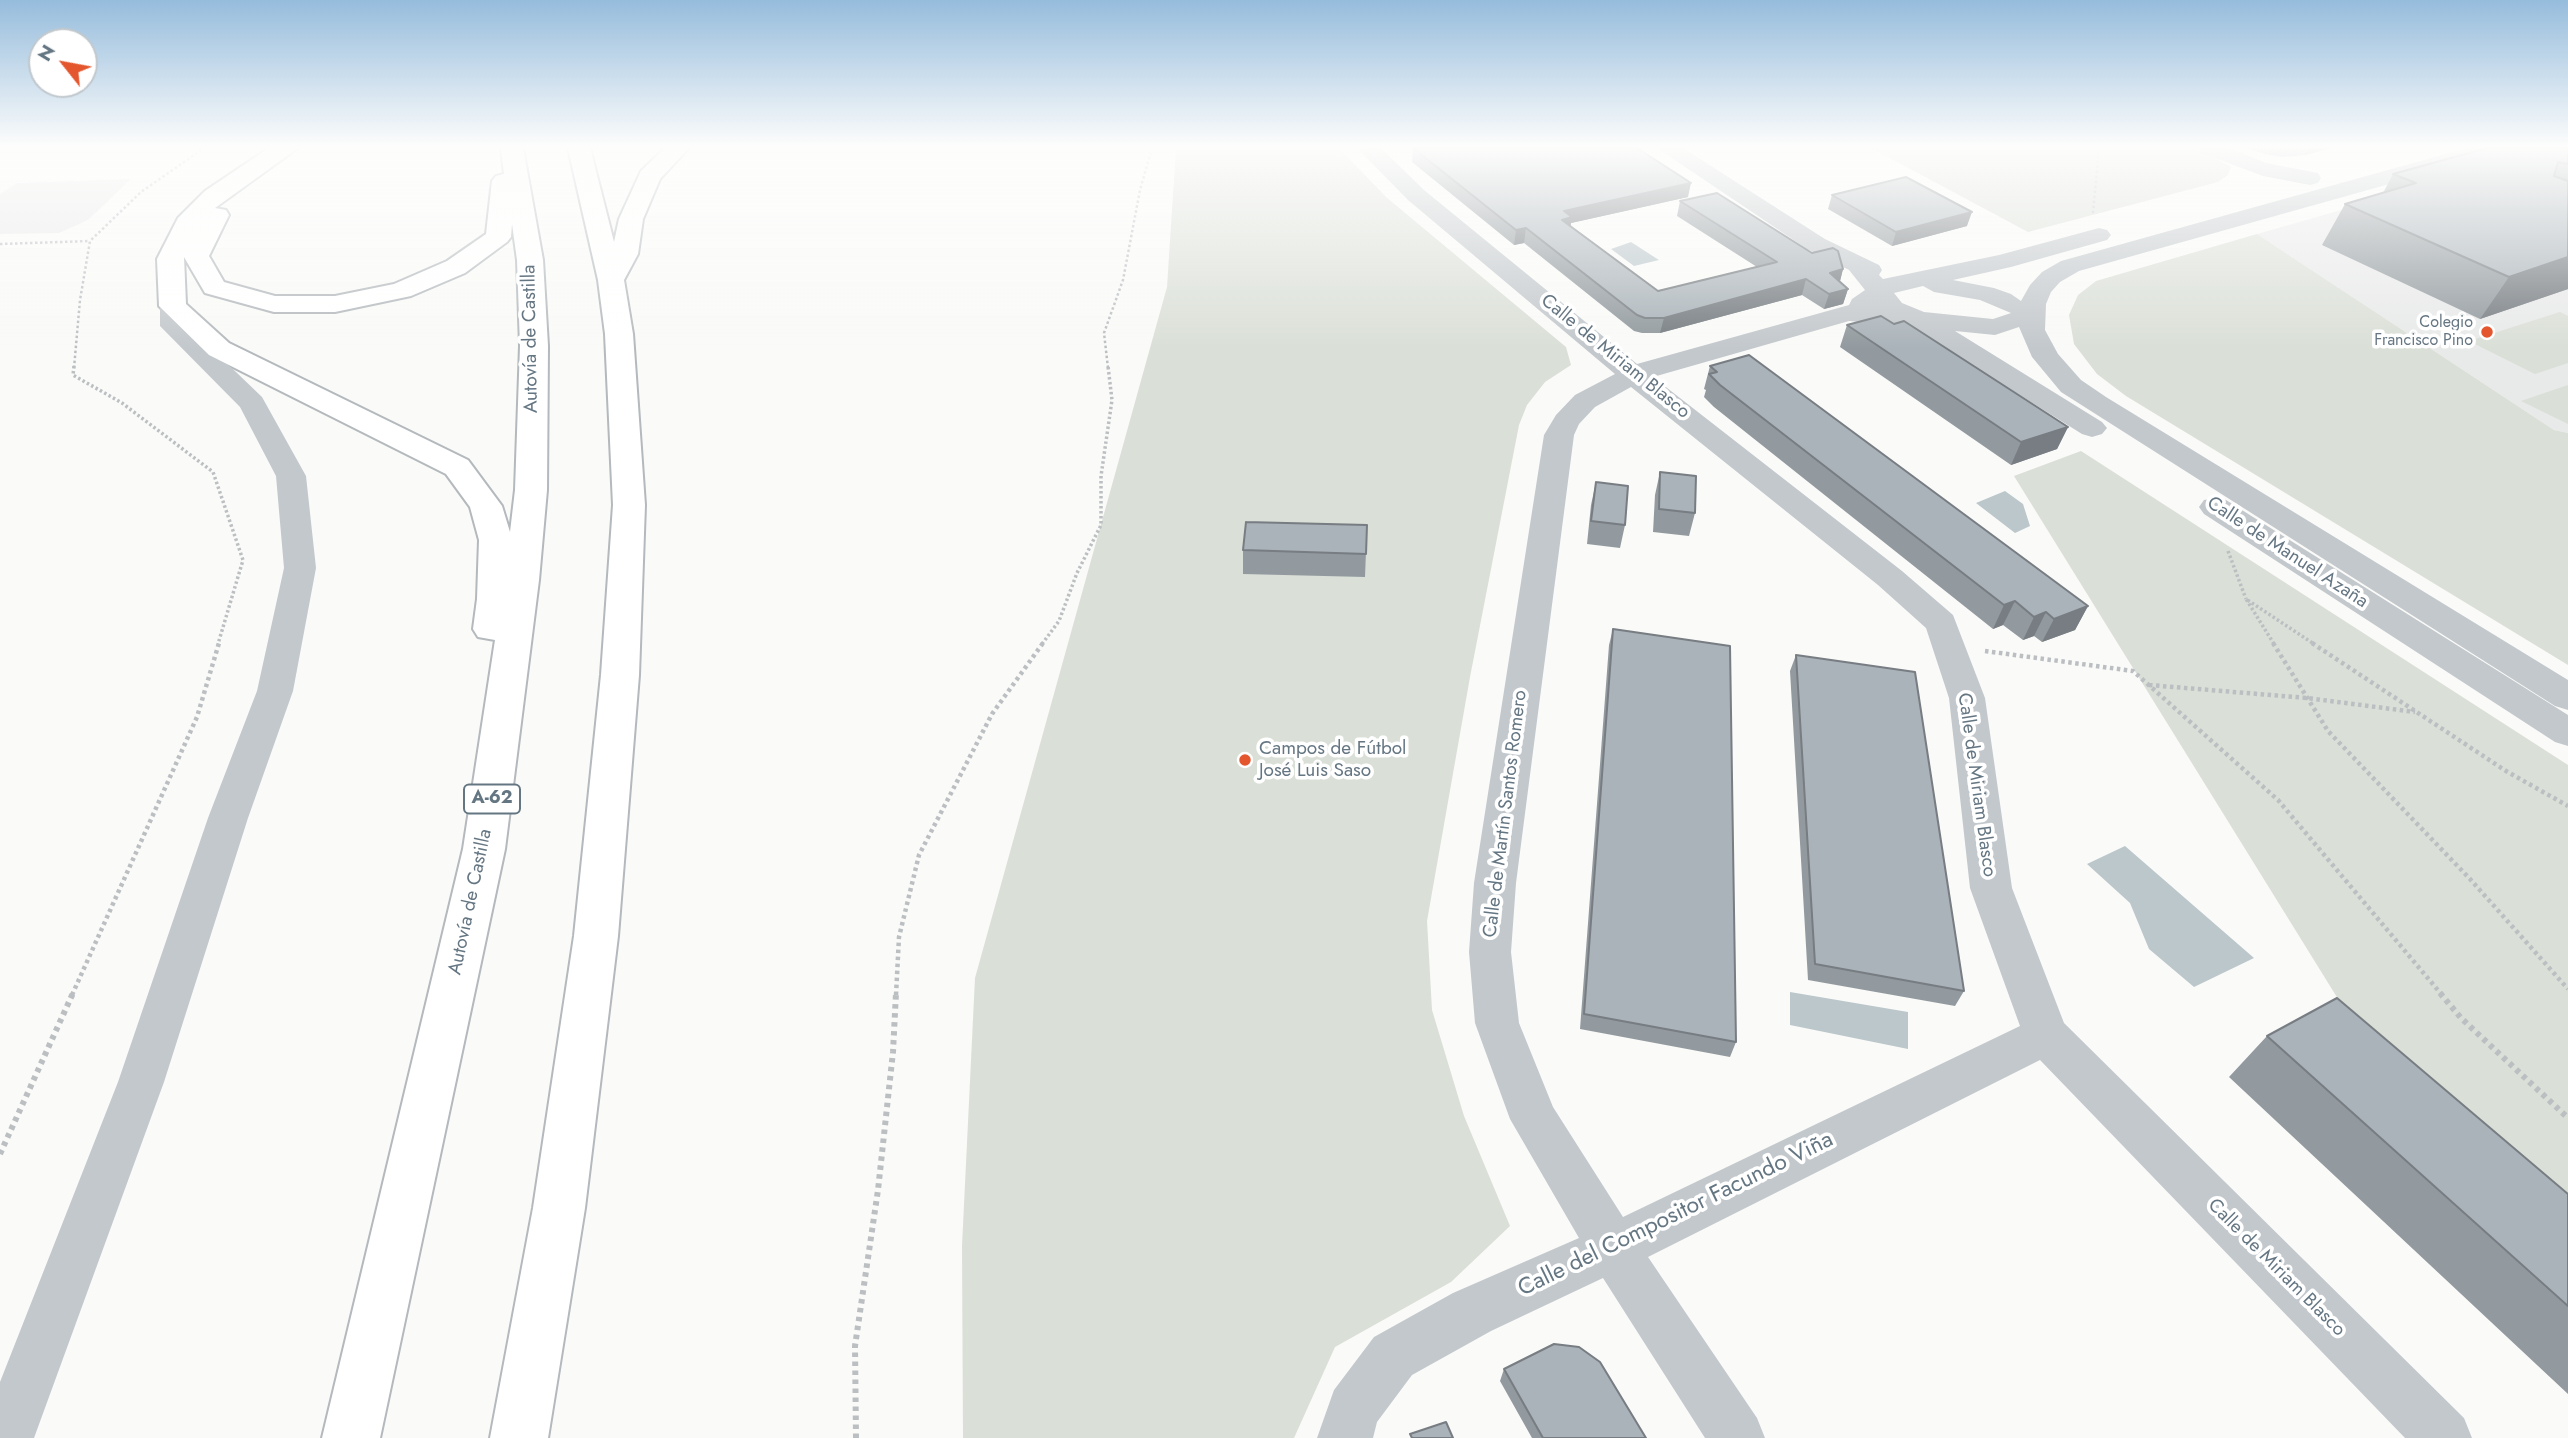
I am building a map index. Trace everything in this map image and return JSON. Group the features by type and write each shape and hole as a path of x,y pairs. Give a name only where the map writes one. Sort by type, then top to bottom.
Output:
{"highway":[{"path":"195,215 187,223 170,259 173,306 219,349 457,467 486,506 496,540 495,599 479,711 496,777"},
{"path":"218,215 212,220 196,256 214,287 274,304 335,304 402,290 456,267 498,237 501,215"},
{"name":"Autovía de Castilla","path":"351,1438 468,922 496,777 531,491 534,346 530,260 522,215"},
{"path":"519,1438 559,1208 596,936 620,675 629,505 619,334 611,280 595,215"},
{"path":"611,280 625,254 633,215"}],"street":[{"name":"Calle de Miriam Blasco","path":"1440,215 1633,375 1889,578 1941,623 1967,698 1991,888 2046,1035 2444,1438"},
{"path":"1771,215 1816,244 1860,267 1911,281 1968,289 2002,299 2018,319"},
{"path":"1848,313 1887,286 2002,262 2165,215"},
{"path":"2018,319 2019,290 2031,277 2247,215"},
{"path":"1968,325 1964,307 1968,289 1982,274 2002,262"},
{"name":"Calle de Manuel Azaña","path":"1860,267 1893,308 1917,319 1975,357 2007,373 2568,733"},
{"path":"6,1438 141,1082 228,818 275,691 300,568 291,476 252,403 173,326 173,306"},
{"path":"1848,313 1917,319"},
{"name":"Calle de Martín Santos Romero","path":"1737,1438 1613,1248 1534,1119 1497,1023 1490,952 1495,883 1559,435 1566,421 1585,401 1633,375 1676,360 1848,313"},
{"name":"Calle de Manuel Azaña","path":"1917,319 1995,327 2018,319 2071,386 2568,697"},
{"name":"Calle de Manuel Azaña","path":"1968,325 1982,350 2007,373"},
{"name":"Calle del Compositor Facundo Viña","path":"1345,1438 1353,1409 1393,1356 1472,1312 1613,1248 2046,1035"}],"path":[{"path":"0,1154 197,717 243,560 213,472 122,403 73,375 80,300 90,241 117,215"},
{"path":"856,1438 855,1346 878,1190 890,1080 899,937 919,855 992,714 1059,621 1077,573 1101,525 1101,476 1112,400 1104,333 1123,280 1135,215"},
{"path":"2093,215 2092,226 2098,235"},
{"path":"0,244 90,241"},
{"path":"2225,544 2246,599 2328,731 2470,879 2568,989"},
{"path":"2246,599 2507,771 2568,806"},
{"path":"1949,647 2133,671 2278,800 2460,1018 2568,1118"},
{"path":"2148,685 2307,698 2418,713"}],"shaded area":[{"path":"0,215 93,215 59,233 0,234"},
{"name":"Campos de Fútbol José Luis Saso","path":"1172,215 1408,215 1566,347 1571,365 1545,382 1527,405 1519,425 1470,677 1427,921 1432,1010 1464,1116 1510,1226 1451,1282 1335,1347 1294,1438 963,1438 962,1246 975,978 1167,287"},
{"path":"1996,215 2092,215 2028,232"},
{"name":"Colegio Francisco Pino","path":"2323,215 2530,215 2568,228 2568,433 2554,430 2257,234"},
{"path":"2257,234 2554,430 2568,433 2568,665 2126,396 2097,374 2074,344 2069,315 2078,295 2096,281"},
{"path":"1631,242 1659,260 1634,266 1611,249"},
{"path":"2560,312 2568,316 2568,363 2535,374 2469,341"},
{"path":"2568,385 2568,424 2521,401"},
{"path":"2081,451 2568,765 2568,1201 2348,1015 2014,476"},
{"path":"2005,491 2023,504 2030,526 2015,533 1976,503"},
{"path":"2125,846 2254,958 2194,987 2149,949 2130,903 2087,864"},
{"path":"1790,992 1908,1012 1908,1049 1790,1025"}],"building":[{"path":"1497,215 1569,215 1572,217 1562,220 1658,291 1777,262 1702,215 1752,215 1812,253 1833,248 1838,251 1843,269 1830,273 1848,289 1829,294 1806,279 1664,318 1645,318 1637,315 1526,228 1516,230"},
{"path":"1867,215 1960,215 1896,232"},
{"path":"2370,215 2568,215 2568,257 2509,277"},
{"path":"1881,316 1894,324 1904,321 2068,427 2021,442 1847,325"},
{"path":"1749,355 2088,606 2054,619 2046,612 2034,617 2015,601 2004,605 1709,374 1717,372 1710,366"},
{"path":"1660,472 1696,476 1695,513 1659,509"},
{"path":"1596,482 1628,486 1625,525 1591,521"},
{"path":"1246,522 1367,525 1366,554 1243,550"},
{"path":"1613,629 1730,646 1736,1042 1584,1014"},
{"path":"1796,655 1915,672 1964,991 1815,964"},
{"path":"2337,998 2568,1194 2568,1306 2267,1036"},
{"path":"1554,1344 1579,1347 1600,1362 1646,1438 1543,1438 1504,1369"},
{"path":"1446,1422 1453,1438 1412,1438 1410,1434"}],"place":[{"name":"Colegio Francisco Pino","path":"2487,332"},
{"name":"Campos de Fútbol José Luis Saso","path":"1245,760"}]}
